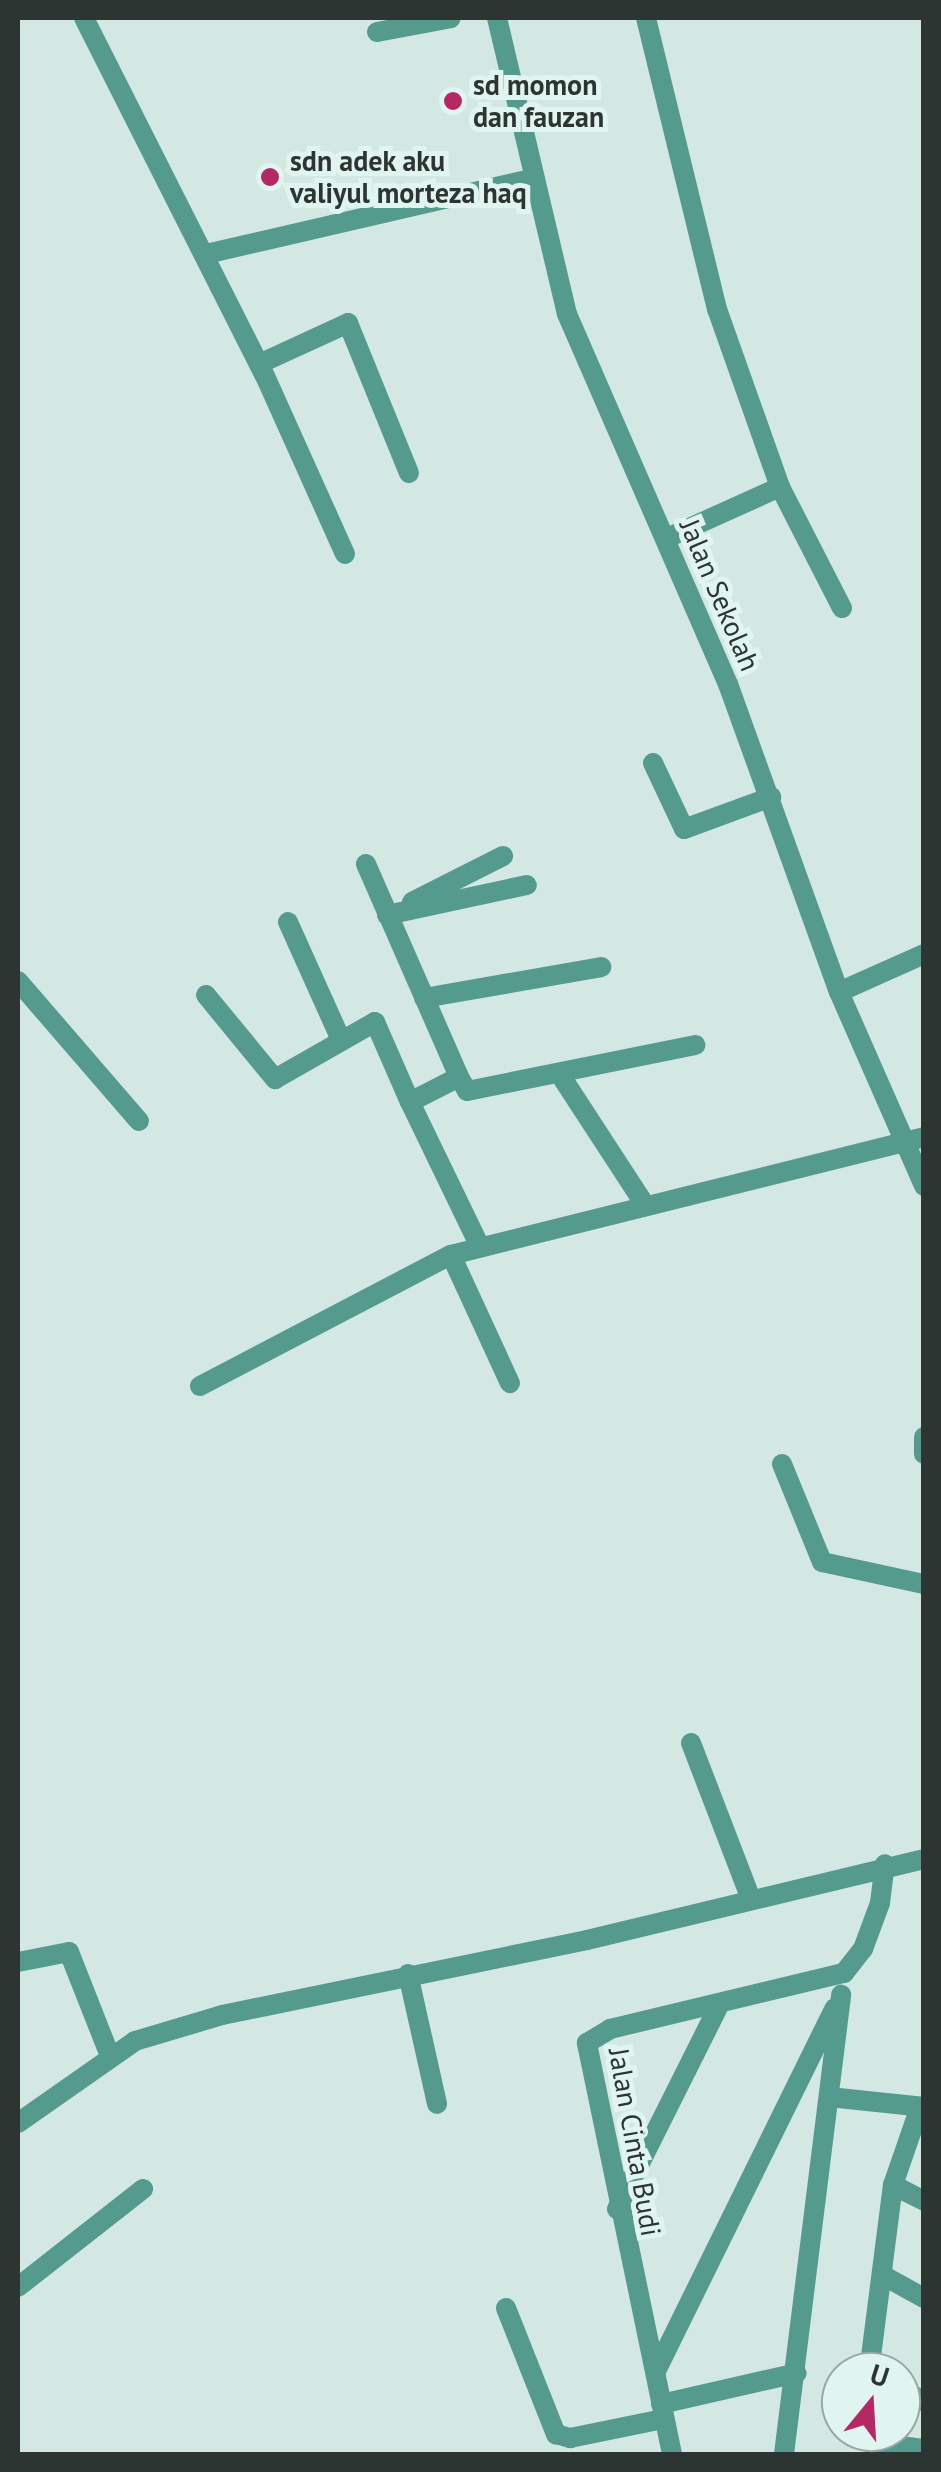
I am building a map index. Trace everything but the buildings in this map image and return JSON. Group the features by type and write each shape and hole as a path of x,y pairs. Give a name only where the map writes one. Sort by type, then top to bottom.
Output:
{"street":[{"path":"84,18 206,254 345,554"},
{"path":"377,32 451,18"},
{"name":"Jalan Sekolah","path":"498,18 566,314 667,538 771,797 839,992 924,1186"},
{"path":"646,18 717,309 780,487 842,608"},
{"path":"206,254 534,178"},
{"path":"259,364 348,323 409,473"},
{"path":"667,538 780,487"},
{"path":"653,763 684,829 771,797"},
{"path":"388,914 503,856"},
{"path":"366,864 467,1092 695,1046"},
{"path":"388,914 526,886"},
{"path":"288,922 340,1040"},
{"path":"839,992 924,954"},
{"path":"424,998 601,967"},
{"path":"18,981 140,1121"},
{"path":"206,995 275,1079 375,1022 479,1245"},
{"path":"559,1073 645,1206"},
{"path":"410,1102 459,1078"},
{"path":"200,1386 451,1255 479,1245 924,1137"},
{"path":"451,1255 510,1383"},
{"path":"924,1437 924,1454"},
{"path":"782,1464 822,1562 924,1584"},
{"path":"691,1743 750,1899"},
{"path":"18,2123 110,2056 222,2014 750,1899 885,1864 924,1859"},
{"path":"784,2454 844,1973 863,1949 880,1904 885,1864"},
{"path":"18,1962 69,1952 110,2056"},
{"name":"Jalan Cinta Budi","path":"672,2454 657,2369 618,2209 589,2039 844,1973"},
{"path":"408,1974 438,2104"},
{"path":"657,2369 842,1995"},
{"path":"618,2209 720,2002"},
{"path":"829,2097 921,2108 893,2185 872,2352"},
{"path":"893,2185 924,2201"},
{"path":"18,2288 143,2188"},
{"path":"884,2276 924,2298"},
{"path":"506,2308 556,2434 570,2438 797,2373"}],"place":[{"name":"sd momon dan fauzan","path":"453,101"},
{"name":"sdn adek aku valiyul morteza haq","path":"270,177"}]}
